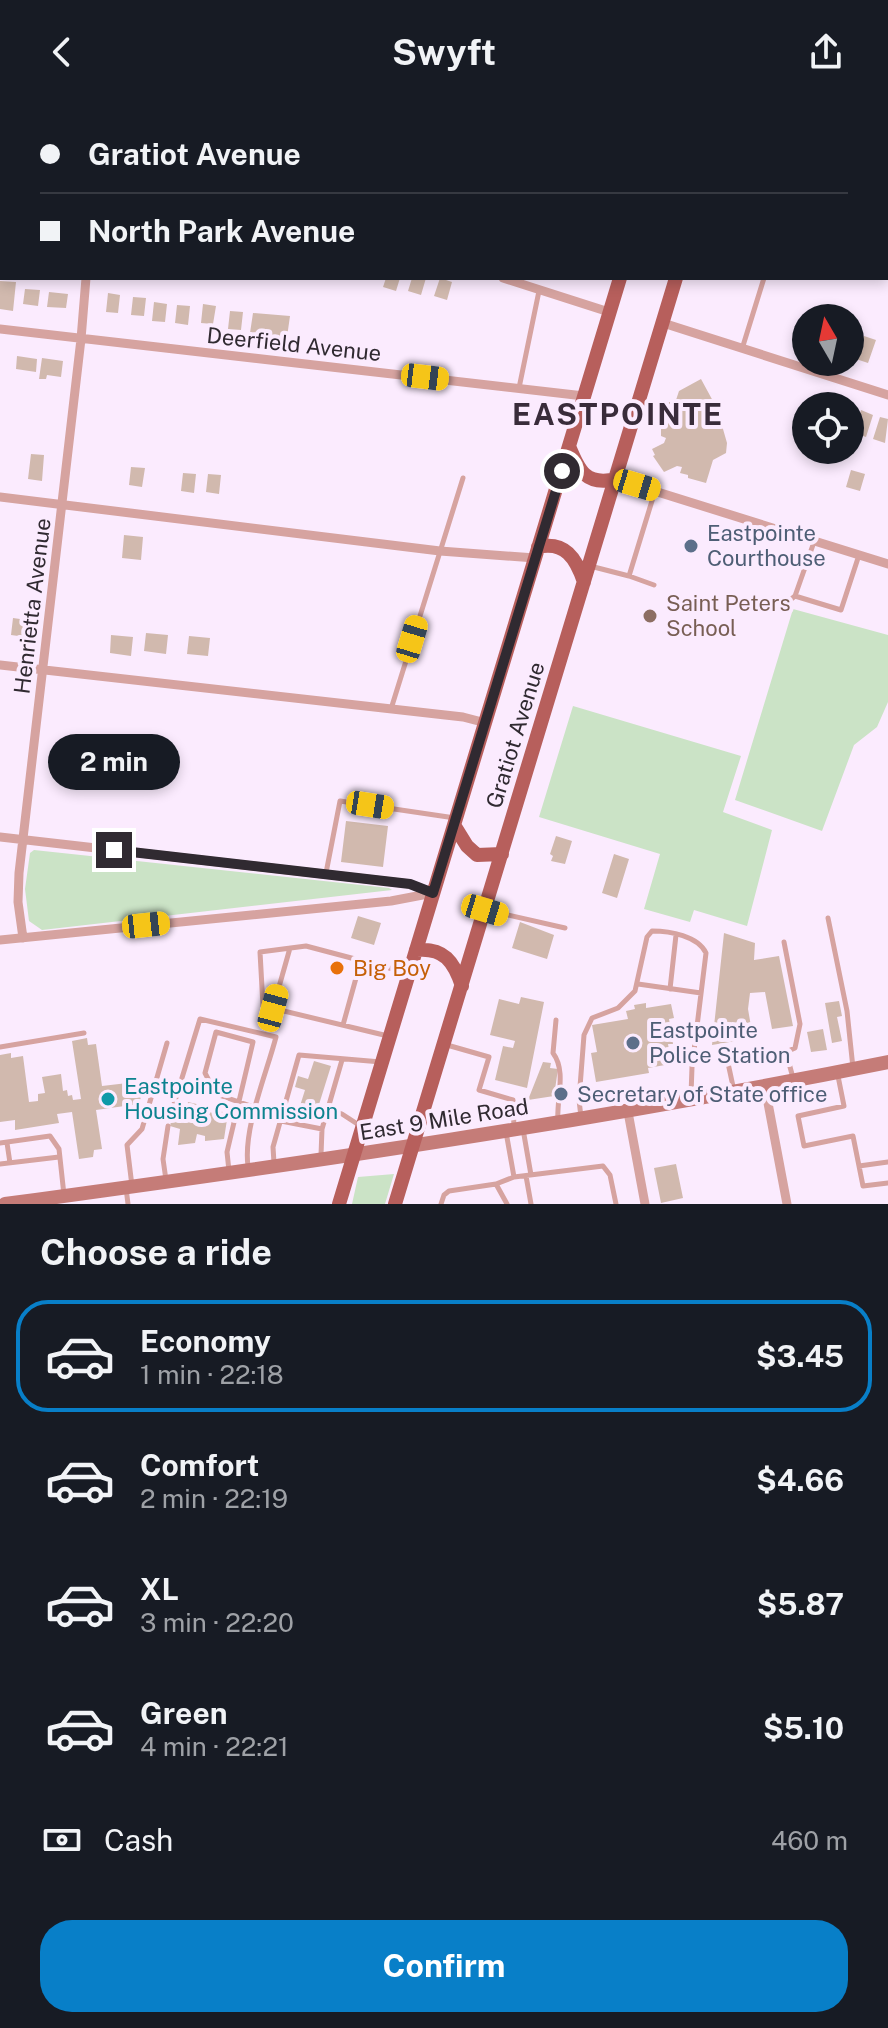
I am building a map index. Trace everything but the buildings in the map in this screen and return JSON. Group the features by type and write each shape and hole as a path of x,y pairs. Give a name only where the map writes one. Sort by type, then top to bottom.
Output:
{"main road":[{"name":"Gratiot Avenue","path":"339,1204 619,280"},
{"name":"Gratiot Avenue","path":"395,1204 675,280"},
{"path":"569,446 589,478 602,482 616,479"},
{"path":"536,552 554,545 566,550 575,561 584,582"},
{"path":"455,822 467,846 477,855 502,854"},
{"path":"416,950 431,949 445,955 456,970 462,987"},
{"name":"East 9 Mile Road","path":"5,1204 103,1197 129,1187 275,1168 628,1112 888,1062"}],"street":[{"name":"Henrietta Avenue","path":"23,938 18,902 23,840 86,280"},
{"path":"509,280 609,312"},
{"path":"663,323 888,395"},
{"name":"Deerfield Avenue","path":"0,329 584,396"},
{"path":"616,479 888,564"},
{"path":"0,497 440,551 536,552"},
{"path":"0,665 463,717 486,723"},
{"path":"0,837 410,884 433,893"},
{"path":"0,940 391,901 433,893"},
{"path":"765,1087 787,1204"},
{"path":"628,1112 645,1204"}],"lane":[{"path":"741,350 763,280"},
{"path":"519,388 540,290"},
{"path":"391,709 463,478"},
{"path":"629,576 655,491"},
{"path":"779,609 795,596 814,541"},
{"path":"795,596 841,610 859,555"},
{"path":"589,566 654,585"},
{"path":"326,874 340,801 455,822"},
{"path":"485,910 565,928"},
{"path":"828,918 847,1011 844,1106 798,1116 804,1146 853,1136 863,1186 888,1183"},
{"path":"582,1119 579,1100 584,1035 597,1014 625,1004 638,984 649,933 656,930 693,940 704,949 691,1100"},
{"path":"670,989 676,935"},
{"path":"734,1092 728,1063 795,1048 800,1024 784,942"},
{"path":"390,1036 263,1006 260,952 306,946 409,974"},
{"path":"273,1008 290,948"},
{"path":"343,1025 361,960"},
{"path":"638,984 701,993"},
{"path":"174,1104 200,1019 276,1037 246,1150 248,1171"},
{"path":"556,1020 553,1053 560,1062 561,1070 558,1123"},
{"path":"229,1174 227,1152 240,1103 253,1042 216,1032 205,1073 216,1094 240,1103 256,1108"},
{"path":"0,1047 84,1033"},
{"path":"128,1204 127,1145 142,1129 167,1043"},
{"path":"444,1044 489,1057 479,1090 513,1100 514,1177"},
{"path":"786,1052 793,1081"},
{"path":"275,1168 273,1147 299,1055 382,1062"},
{"path":"321,1161 322,1129 342,1060"},
{"path":"328,1109 362,1127"},
{"path":"281,1121 322,1129"},
{"path":"166,1182 163,1159 168,1126"},
{"path":"514,1130 528,1175 531,1204"},
{"path":"10,1163 4,1143 50,1136 56,1142 59,1157 57,1199"},
{"path":"0,1164 59,1157"},
{"path":"859,1166 888,1162"},
{"path":"441,1204 449,1191 496,1184 514,1177 603,1166 610,1175 616,1204"},
{"path":"496,1184 507,1204"}],"green space":[{"path":"793,609 888,635 888,702 877,727 854,745 822,831 735,800"},
{"path":"573,706 741,756 723,812 772,830 747,926 694,910 690,922 644,909 660,854 539,817"},
{"path":"34,850 392,890 42,930 29,921 25,889 30,853"},
{"path":"394,1174 385,1204 352,1204 358,1177"}],"place":[{"name":"Eastpointe Courthouse","path":"691,546"},
{"name":"Saint Peters School","path":"650,616"},
{"name":"Big Boy","path":"337,968"},
{"name":"Eastpointe Police Station","path":"633,1043"},
{"name":"Secretary of State office","path":"561,1094"},
{"name":"Eastpointe Housing Commission","path":"108,1099"}],"district":[{"name":"EASTPOINTE","path":"618,414"}],"route":[{"path":"114,850 410,884 433,893 562,471"}]}
